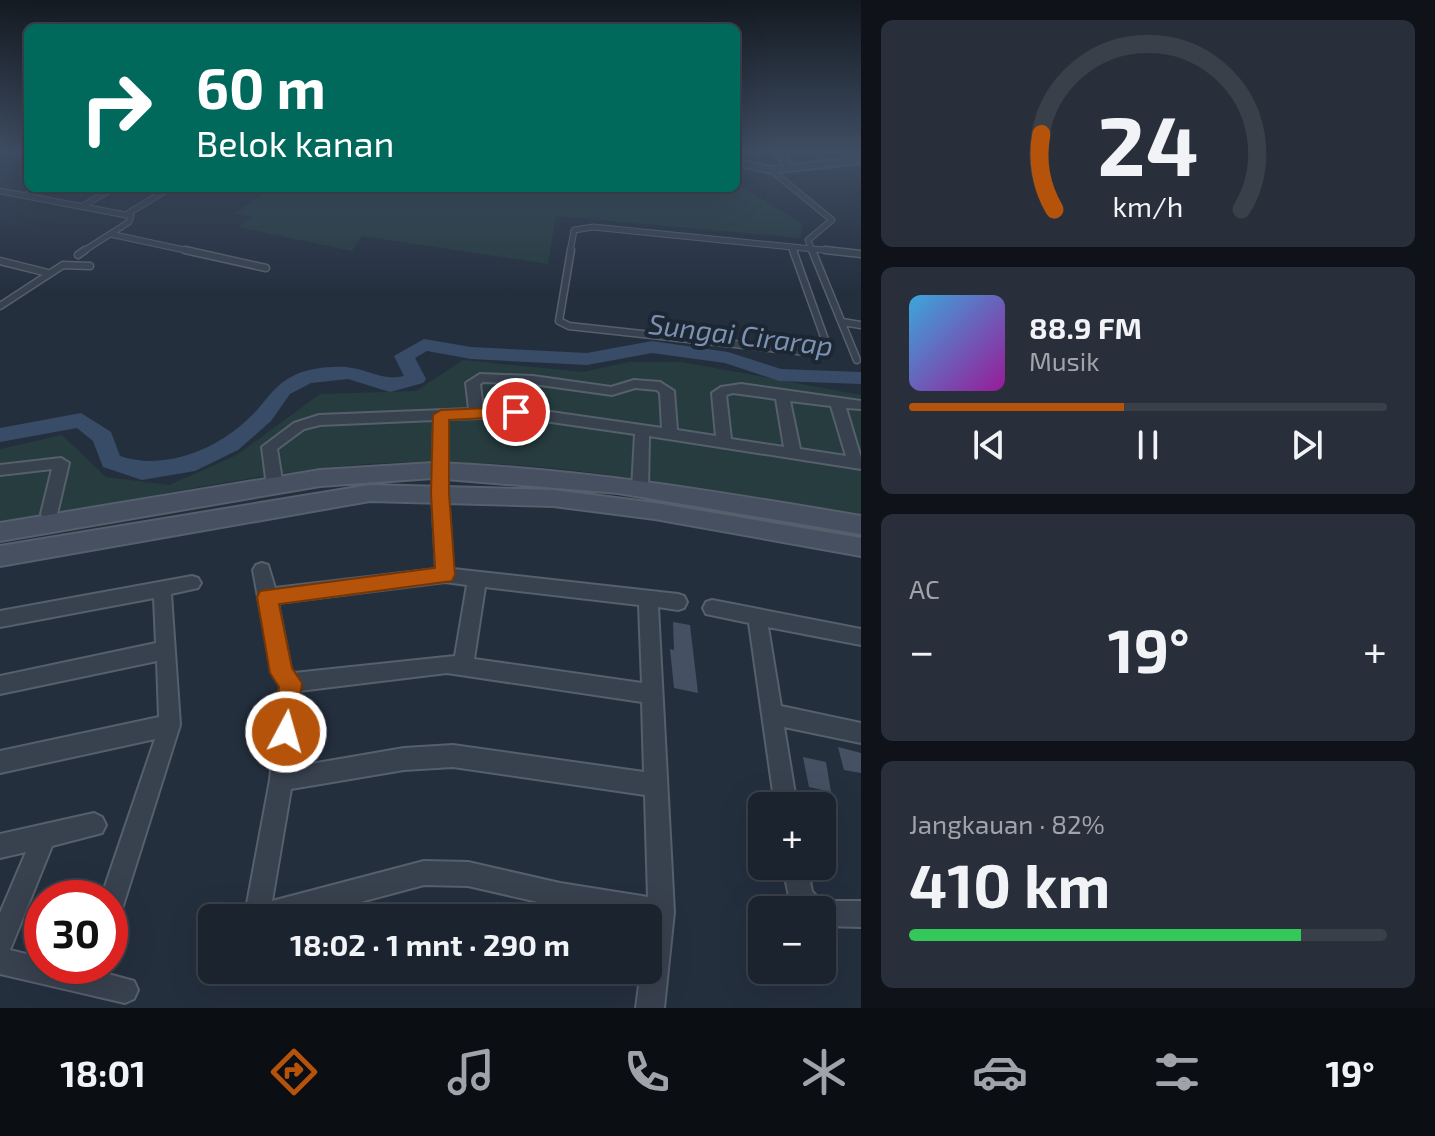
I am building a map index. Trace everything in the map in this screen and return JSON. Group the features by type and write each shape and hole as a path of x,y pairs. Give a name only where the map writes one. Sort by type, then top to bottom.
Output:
{"main road":[{"path":"0,532 370,472 655,511 861,547"},
{"path":"0,556 440,482 640,489 861,525"}],"street":[{"path":"476,413 473,383 477,378 533,380 615,391 634,384 660,386 667,391 670,434"},
{"path":"724,443 719,393 722,390 731,388 861,405"},
{"path":"782,396 793,453"},
{"path":"275,486 268,448 299,426 319,420 476,413 522,413 858,463 837,402"},
{"path":"441,415 440,482 445,575"},
{"path":"640,489 642,430"},
{"path":"0,470 61,463 49,514"},
{"path":"259,904 281,780 290,683 282,673 262,570"},
{"path":"267,597 445,575 678,602"},
{"path":"463,665 477,579"},
{"path":"0,619 192,583"},
{"path":"119,880 170,725 162,588"},
{"path":"648,598 661,904"},
{"path":"712,608 861,637"},
{"path":"757,616 784,792"},
{"path":"0,685 166,650"},
{"path":"290,683 422,665 463,665 652,694"},
{"path":"772,714 861,733"},
{"path":"0,762 170,725"},
{"path":"281,780 404,759 453,756 656,785"},
{"path":"0,846 94,825"},
{"path":"0,944 44,837"},
{"path":"308,904 424,873 468,874 613,904"},
{"path":"836,913 861,914"},
{"path":"0,961 24,965"},
{"path":"112,984 125,990"},
{"path":"650,1008 653,984"}],"lane":[{"path":"37,198 127,214 132,220 78,255"},
{"path":"82,206 96,198"},
{"path":"127,214 153,198"},
{"path":"805,198 832,220 808,240 857,360"},
{"path":"792,247 828,348 825,354 569,326 559,321 574,230 581,227 792,247 861,254"},
{"path":"109,234 266,268"},
{"path":"0,261 48,273"},
{"path":"0,306 66,264 90,266"},
{"path":"842,322 861,325"}],"green space":[{"path":"257,198 761,198 803,224 800,238 556,216 548,264 362,236 352,251 238,227 252,217 234,214"},
{"path":"463,360 583,372 629,362 682,362 861,395 861,517 602,474 445,462 334,467 278,474 0,522 0,449 62,435 106,477 169,485 237,455 320,394 416,391"}],"building":[{"path":"673,622 690,625 698,693 674,688 670,649 674,650"},
{"path":"838,747 861,753 861,773 844,770"},
{"path":"803,757 826,762 831,792 809,787"}],"waterway":[{"name":"Sungai Cirarap","path":"0,435 81,420 103,437 111,461 142,472 187,465 230,445 264,416 283,389 307,377 349,373 390,386 416,379 404,356 424,345 471,353 587,359 652,347 728,358 779,375 861,378"}],"route":[{"path":"286,732 290,683 282,673 267,597 445,575 440,493 441,415 516,412"}]}
